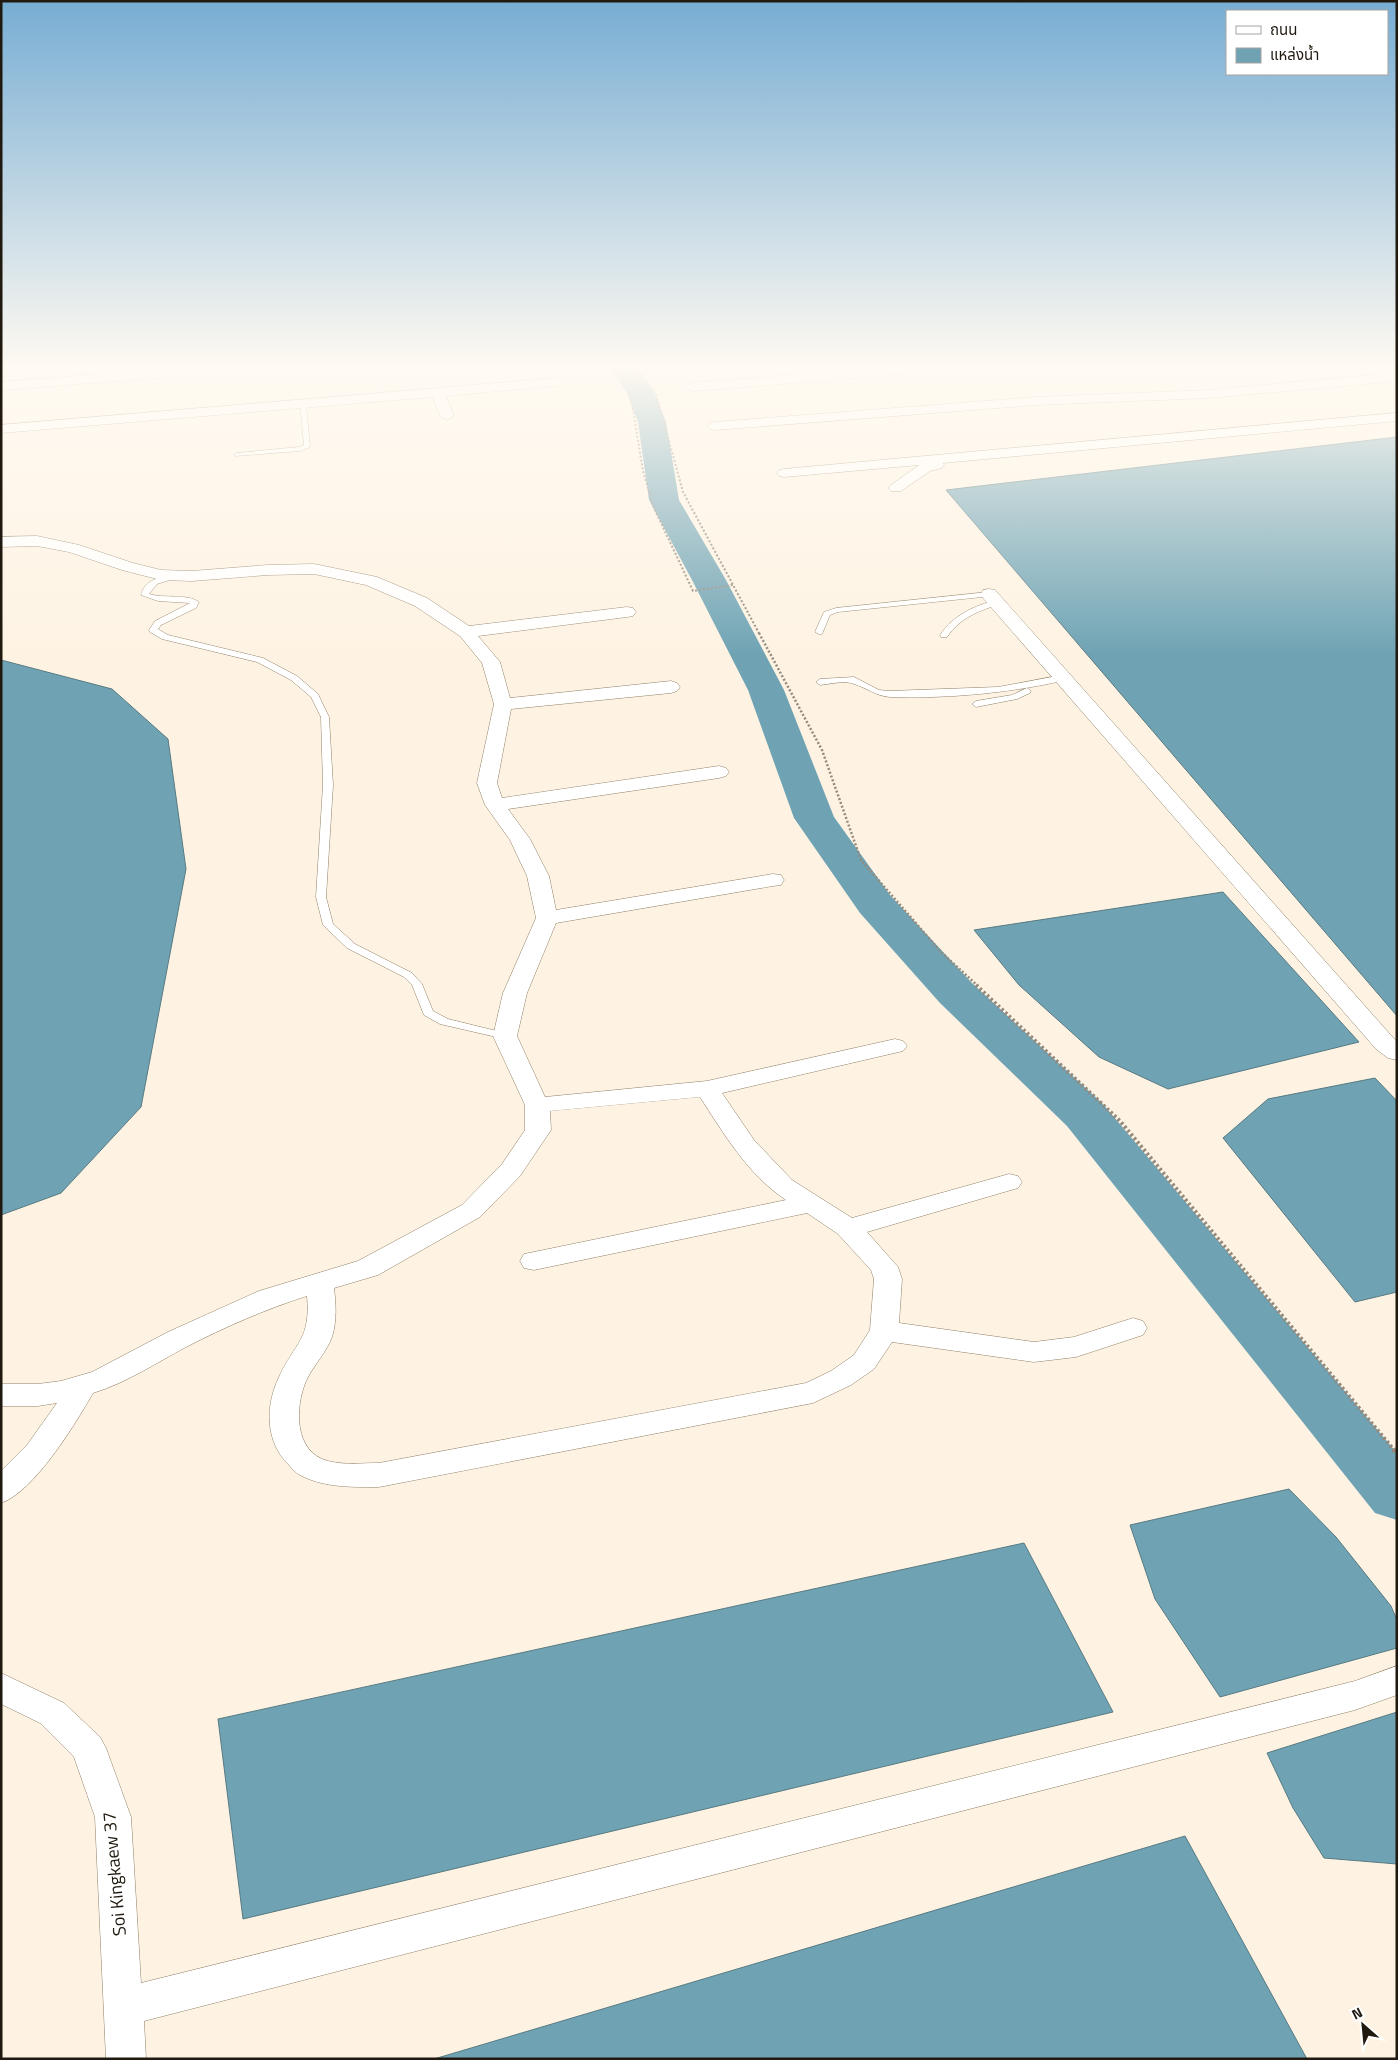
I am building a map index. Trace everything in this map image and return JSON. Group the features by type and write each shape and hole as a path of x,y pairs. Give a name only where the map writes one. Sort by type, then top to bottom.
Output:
{"street":[{"path":"784,473 898,463"},
{"path":"896,488 925,468 947,463"},
{"path":"1,542 37,542 73,548 128,567 173,576 314,569 371,581 388,588 421,602 466,632 491,662 504,704 487,783 495,805 520,839 538,876 547,918 515,993 505,1036 536,1105 538,1130 511,1170 471,1211 368,1268 261,1302 178,1339 102,1380 38,1395 1,1395"},
{"path":"993,598 1384,1044 1397,1053"},
{"path":"466,632 628,612"},
{"path":"504,704 671,687"},
{"path":"495,805 719,772"},
{"path":"547,918 773,880"},
{"path":"536,1105 707,1089 895,1046"},
{"path":"320,1282 323,1315 317,1339 294,1377 285,1402 284,1426 291,1449 310,1467 339,1475 379,1475 813,1392 841,1378 864,1362 884,1331 888,1279 884,1267 848,1228 782,1186 744,1146 707,1089"},
{"path":"848,1228 1009,1182"},
{"path":"534,1261 810,1204"},
{"path":"884,1331 1034,1352 1076,1347 1133,1328"},
{"path":"1,1491 38,1453 60,1424 82,1386"},
{"path":"123,2007 1355,1695 1397,1680"},
{"name":"Soi Kingkaew 37","path":"11,1692 52,1713 88,1748 113,1817 126,2059"}],"lane":[{"path":"173,576 154,582 146,590 145,595 157,600 187,600 194,602 193,606 158,623 153,630 165,637 260,660 294,678 315,696 325,717 328,785 321,897 328,925 350,946 408,975 417,984 428,1013 444,1022 505,1036"},
{"path":"818,632 825,617 832,612 993,598"},
{"path":"944,635 952,623 962,615 993,598"},
{"path":"820,682 854,680 877,692 889,694 992,691 1034,686 1063,678"},
{"path":"976,704 1020,695 1034,686"}],"path":[{"path":"642,463 654,508 692,591 733,586"},
{"path":"675,463 683,492 822,750 861,860 941,952 1120,1121 1397,1454"}],"water":[{"path":"1175,463 1397,463 1397,1016 946,490"},
{"path":"1,660 112,689 168,739 186,869 141,1107 61,1193 1,1215"},
{"path":"1223,892 1359,1042 1168,1089 1099,1057 1019,985 974,930"},
{"path":"1375,1078 1397,1101 1397,1292 1355,1302 1223,1138 1268,1099"},
{"path":"1289,1489 1336,1537 1391,1606 1397,1620 1397,1648 1220,1697 1155,1599 1130,1525"},
{"path":"1024,1543 1113,1712 243,1919 218,1719"},
{"path":"1397,1712 1397,1864 1324,1858 1293,1808 1267,1753"},
{"path":"1185,1836 1307,2059 434,2059"}],"waterway":[{"path":"658,463 664,500 709,580 766,690 814,818 875,904 956,993 1085,1115 1397,1496"}]}
